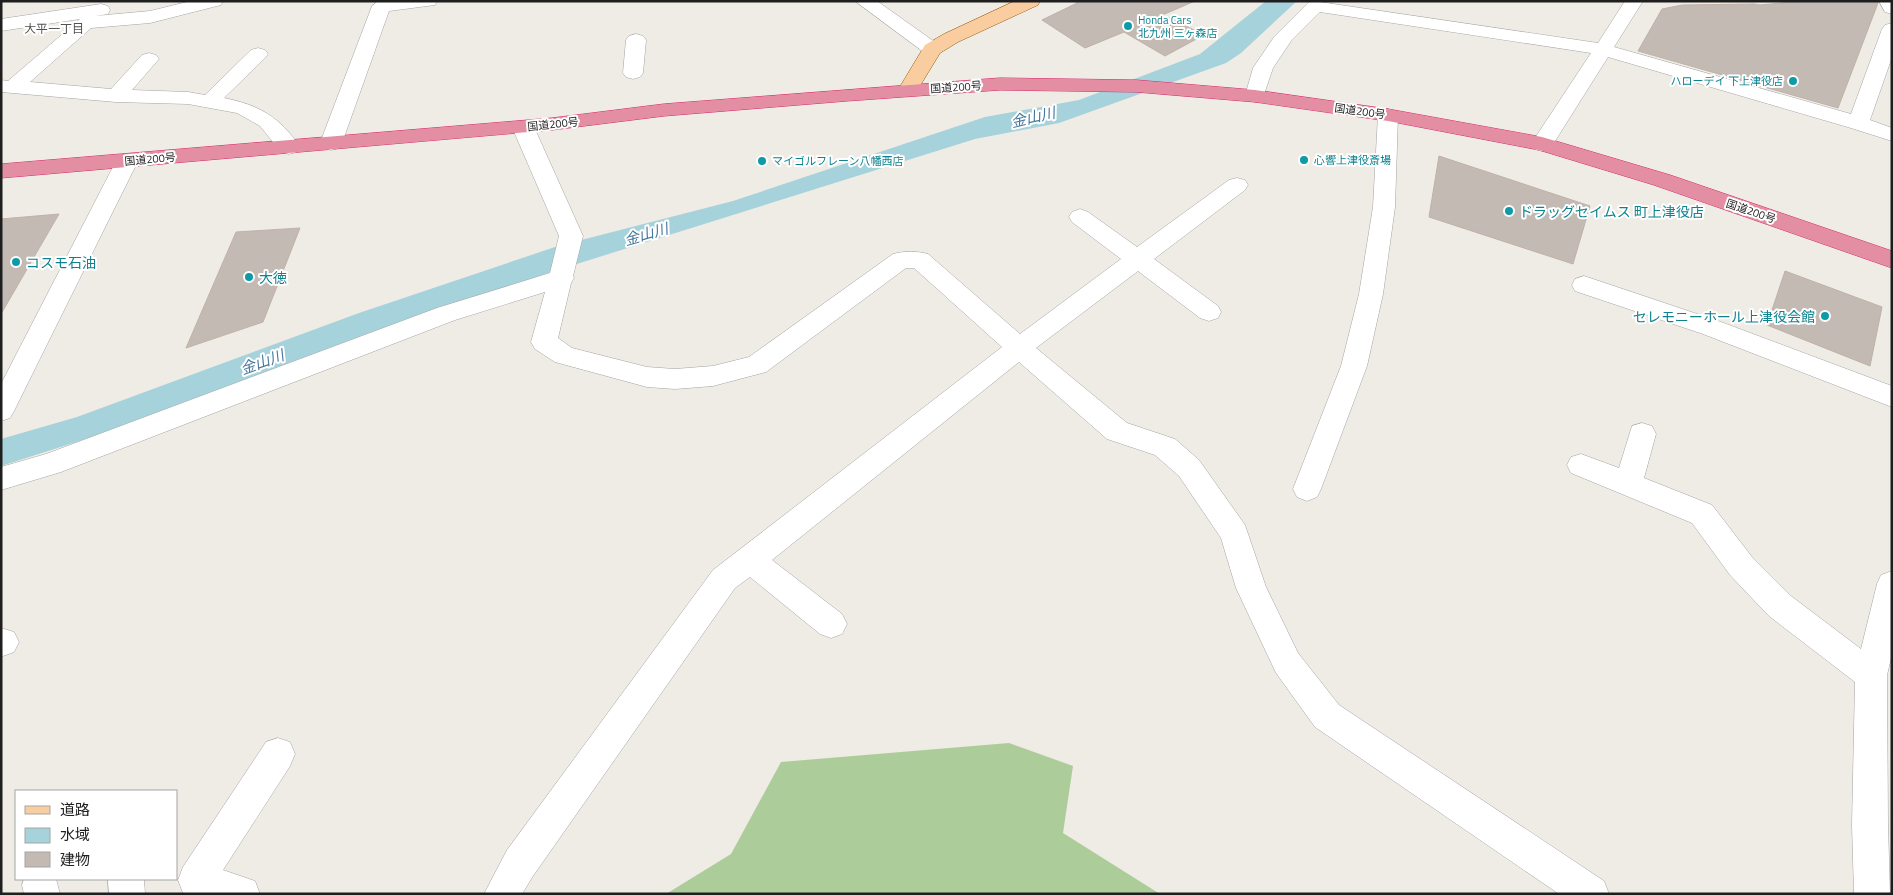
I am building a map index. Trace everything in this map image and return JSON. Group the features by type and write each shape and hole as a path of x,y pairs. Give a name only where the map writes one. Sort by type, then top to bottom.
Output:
{"highway":[{"name":"国道200号","path":"1,171 523,127 664,110 908,90 1000,84 1100,85 1255,96 1388,115 1542,144 1662,180 1892,260"}],"main road":[{"path":"908,90 932,49 951,38 1031,1"}],"street":[{"path":"1,25 168,1"},
{"path":"8,86 86,23 150,17 214,1"},
{"path":"331,143 381,6 428,1"},
{"path":"864,1 932,49"},
{"path":"1542,144 1634,1"},
{"path":"1888,1 1892,8"},
{"path":"1255,96 1263,68 1284,37 1316,6 1601,50 1858,123 1892,135"},
{"path":"1858,123 1892,29"},
{"path":"633,74 636,40"},
{"path":"209,102 258,54"},
{"path":"116,96 149,59"},
{"path":"8,86 116,96 188,98 243,108 268,122 289,147"},
{"path":"1307,489 1354,366 1371,294 1384,207 1388,115"},
{"path":"523,127 571,236 544,342 564,355 647,377 675,379 713,376 757,364 788,344 901,260 920,260 1081,402 1117,431 1164,447 1189,468 1215,502 1235,534 1251,588 1287,663 1327,716 1591,894"},
{"path":"1,410 127,161"},
{"path":"502,894 520,863 724,579 1020,347 1237,185"},
{"path":"1080,217 1209,312"},
{"path":"1,479 51,464 446,314 562,275"},
{"path":"1584,285 1712,328 1892,397"},
{"path":"1628,484 1642,434"},
{"path":"1581,465 1702,514 1741,566 1780,606 1871,675"},
{"path":"750,560 831,624"},
{"path":"1872,894 1881,830 1871,675 1892,584"},
{"path":"242,894 196,880 278,754"},
{"path":"126,880 127,894"}],"green space":[{"path":"1009,743 1073,766 1063,833 1160,894 666,894 731,854 781,762"}],"water":[{"name":"金山川","path":"1266,1 1297,1 1241,53 1226,63 1059,123 975,139 548,273 365,337 139,422 1,466 1,439 77,417 359,313 558,246 733,201 985,117 1079,100 1200,54"}],"building":[{"name":"Honda Cars 北九州 三ヶ森店","path":"1075,1 1195,1 1160,16 1164,19 1168,17 1204,35 1165,56 1124,32 1085,48 1042,20 1077,3"},
{"name":"ハローデイ 下上津役店","path":"1803,1 1877,1 1878,3 1838,108 1638,51 1662,9 1682,5 1760,5"},
{"name":"ドラッグセイムス 町上津役店","path":"1439,156 1590,206 1573,264 1429,217"},
{"name":"コスモ石油","path":"59,214 1,314 1,219"},
{"name":"大徳","path":"300,228 263,322 186,348 236,232"},
{"name":"セレモニーホール上津役会館","path":"1785,271 1882,307 1870,366 1767,325"}],"place":[{"name":"Honda Cars 北九州 三ヶ森店","path":"1128,26"},
{"name":"ハローデイ 下上津役店","path":"1793,81"},
{"name":"心響上津役斎場","path":"1304,160"},
{"name":"マイゴルフレーン八幡西店","path":"762,161"},
{"name":"ドラッグセイムス 町上津役店","path":"1509,211"},
{"name":"コスモ石油","path":"16,262"},
{"name":"大徳","path":"249,277"},
{"name":"セレモニーホール上津役会館","path":"1825,316"}],"district":[{"name":"大平一丁目","path":"54,28"}]}
